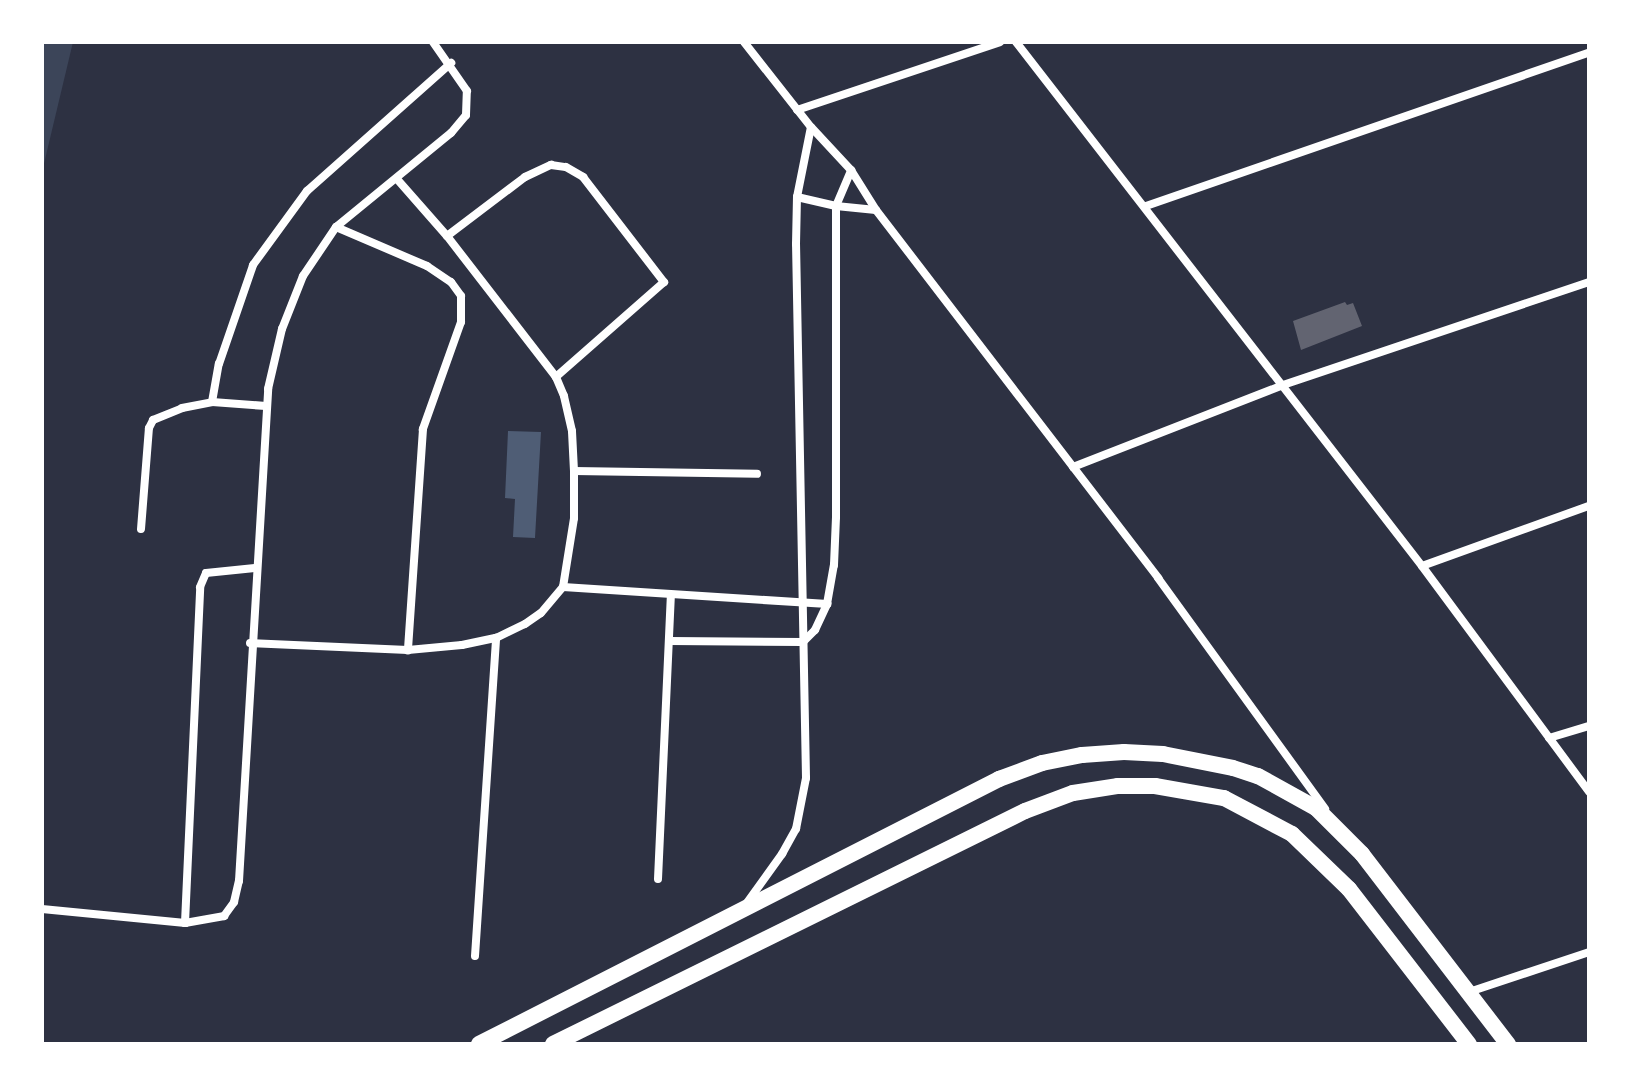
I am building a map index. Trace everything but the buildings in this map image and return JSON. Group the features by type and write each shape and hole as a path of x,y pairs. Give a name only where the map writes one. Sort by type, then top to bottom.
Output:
{"main road":[{"path":"479,1044 999,779 1042,763 1082,755 1163,754 1233,768 1291,792 1337,826 1508,1044"},
{"path":"553,1044 1025,811 1073,793 1143,786 1187,789 1224,798 1292,834 1349,889 1469,1044"}],"street":[{"path":"42,909 185,923 224,916 238,893 266,406 282,329 297,289 336,227 451,133 466,115 467,91 451,63 433,42"},
{"path":"744,42 811,127 851,170 876,210 1158,578 1337,826"},
{"path":"797,110 1000,42"},
{"path":"1016,42 1422,566 1589,792"},
{"path":"1146,206 1589,53"},
{"path":"212,402 219,364 253,265 307,191 451,63"},
{"path":"737,915 782,854 796,829 802,804 806,731 797,197 811,127"},
{"path":"447,236 525,177 551,165 566,167 583,177 664,282 556,377"},
{"path":"670,641 803,642 815,630 827,604 834,565 836,517 836,206 851,170"},
{"path":"250,643 408,650 496,638 541,613 563,587 574,518 574,471 569,413 556,377 447,236 397,179"},
{"path":"797,197 836,206 876,210"},
{"path":"336,227 427,266 451,282 461,296 461,322 423,429 408,650"},
{"path":"1073,467 1283,385 1589,282"},
{"path":"141,529 149,428 153,420 182,408 212,402 266,406"},
{"path":"574,471 757,474"},
{"path":"1422,566 1589,506"},
{"path":"185,923 200,587 206,573 255,568"},
{"path":"563,587 671,597 827,604"},
{"path":"658,879 671,597"},
{"path":"475,956 496,638"},
{"path":"1549,738 1589,726"},
{"path":"1468,992 1589,952"}],"shaded area":[{"path":"42,42 73,42 42,172"},
{"path":"508,431 541,432 535,538 513,537 515,499 505,498"}]}
